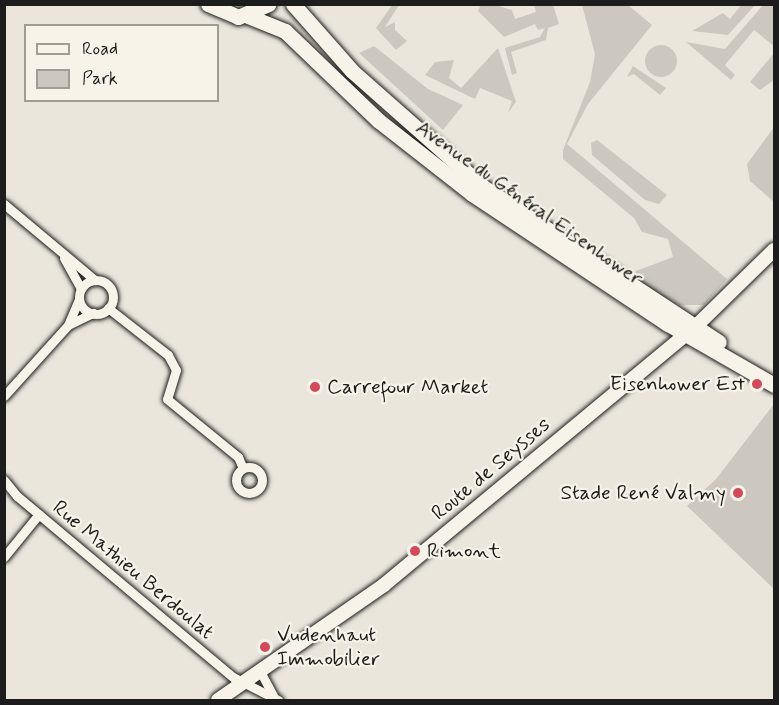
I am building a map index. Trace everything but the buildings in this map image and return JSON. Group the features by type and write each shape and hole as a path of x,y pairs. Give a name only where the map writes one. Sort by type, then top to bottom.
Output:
{"main road":[{"name":"Avenue du Général Eisenhower","path":"208,4 229,16 248,16 285,31 379,121 472,194 691,330 774,375"},
{"path":"248,16 268,4"},
{"name":"Avenue du Général Eisenhower","path":"293,4 352,71 483,187 774,385"},
{"name":"Route de Seysses","path":"218,700 384,585 691,330 774,250"}],"street":[{"path":"4,204 64,258 111,290 108,308"},
{"path":"64,258 80,294 93,313"},
{"path":"4,396 68,325 80,294 95,280"},
{"path":"68,325 108,308"},
{"path":"108,308 168,355 176,370 167,399 238,457 243,468"},
{"name":"Rue Mathieu Berdoulat","path":"4,480 39,514 243,683 276,700"},
{"path":"4,557 39,514"},
{"path":"260,671 276,700"}],"green space":[{"path":"742,4 755,5 728,35 692,31 723,13 730,19"},
{"path":"392,5 399,5 385,27 395,22 395,30 407,41 396,50 376,28"},
{"path":"495,5 512,10 515,19 536,12 534,5 553,5 559,24 548,28 546,40 511,52 517,73 512,75 505,48 540,37 545,28 538,30 535,24 504,37 478,11 480,6"},
{"path":"582,5 628,5 652,25 588,104 567,144 727,279 704,305 679,305 633,278 636,271 673,257 668,239 642,232 634,218 563,159 563,150 590,82 595,54"},
{"path":"763,5 774,5 774,46 754,30 725,65 735,75 731,80 686,42 725,49"},
{"path":"661,45 672,50 677,61 672,72 661,77 650,72 645,61 650,50"},
{"path":"374,46 428,89 463,105 443,130 359,53"},
{"path":"498,48 516,102 508,113 512,101 480,88 475,99 425,75 435,62 454,60 449,78 461,88"},
{"path":"774,53 774,80 760,90 750,82"},
{"path":"633,66 666,88 660,95 634,74 627,77"},
{"path":"774,127 774,202 750,181 747,164"},
{"path":"597,140 667,195 659,204 645,200 592,155 591,143"},
{"name":"Stade René Valmy","path":"774,404 774,589 687,506 716,479"}],"place":[{"name":"Eisenhower Est","path":"757,384"},
{"name":"Carrefour Market","path":"315,387"},
{"name":"Stade René Valmy","path":"738,493"},
{"name":"Rimont","path":"415,551"},
{"name":"Vudenhaut Immobilier","path":"265,647"}]}
